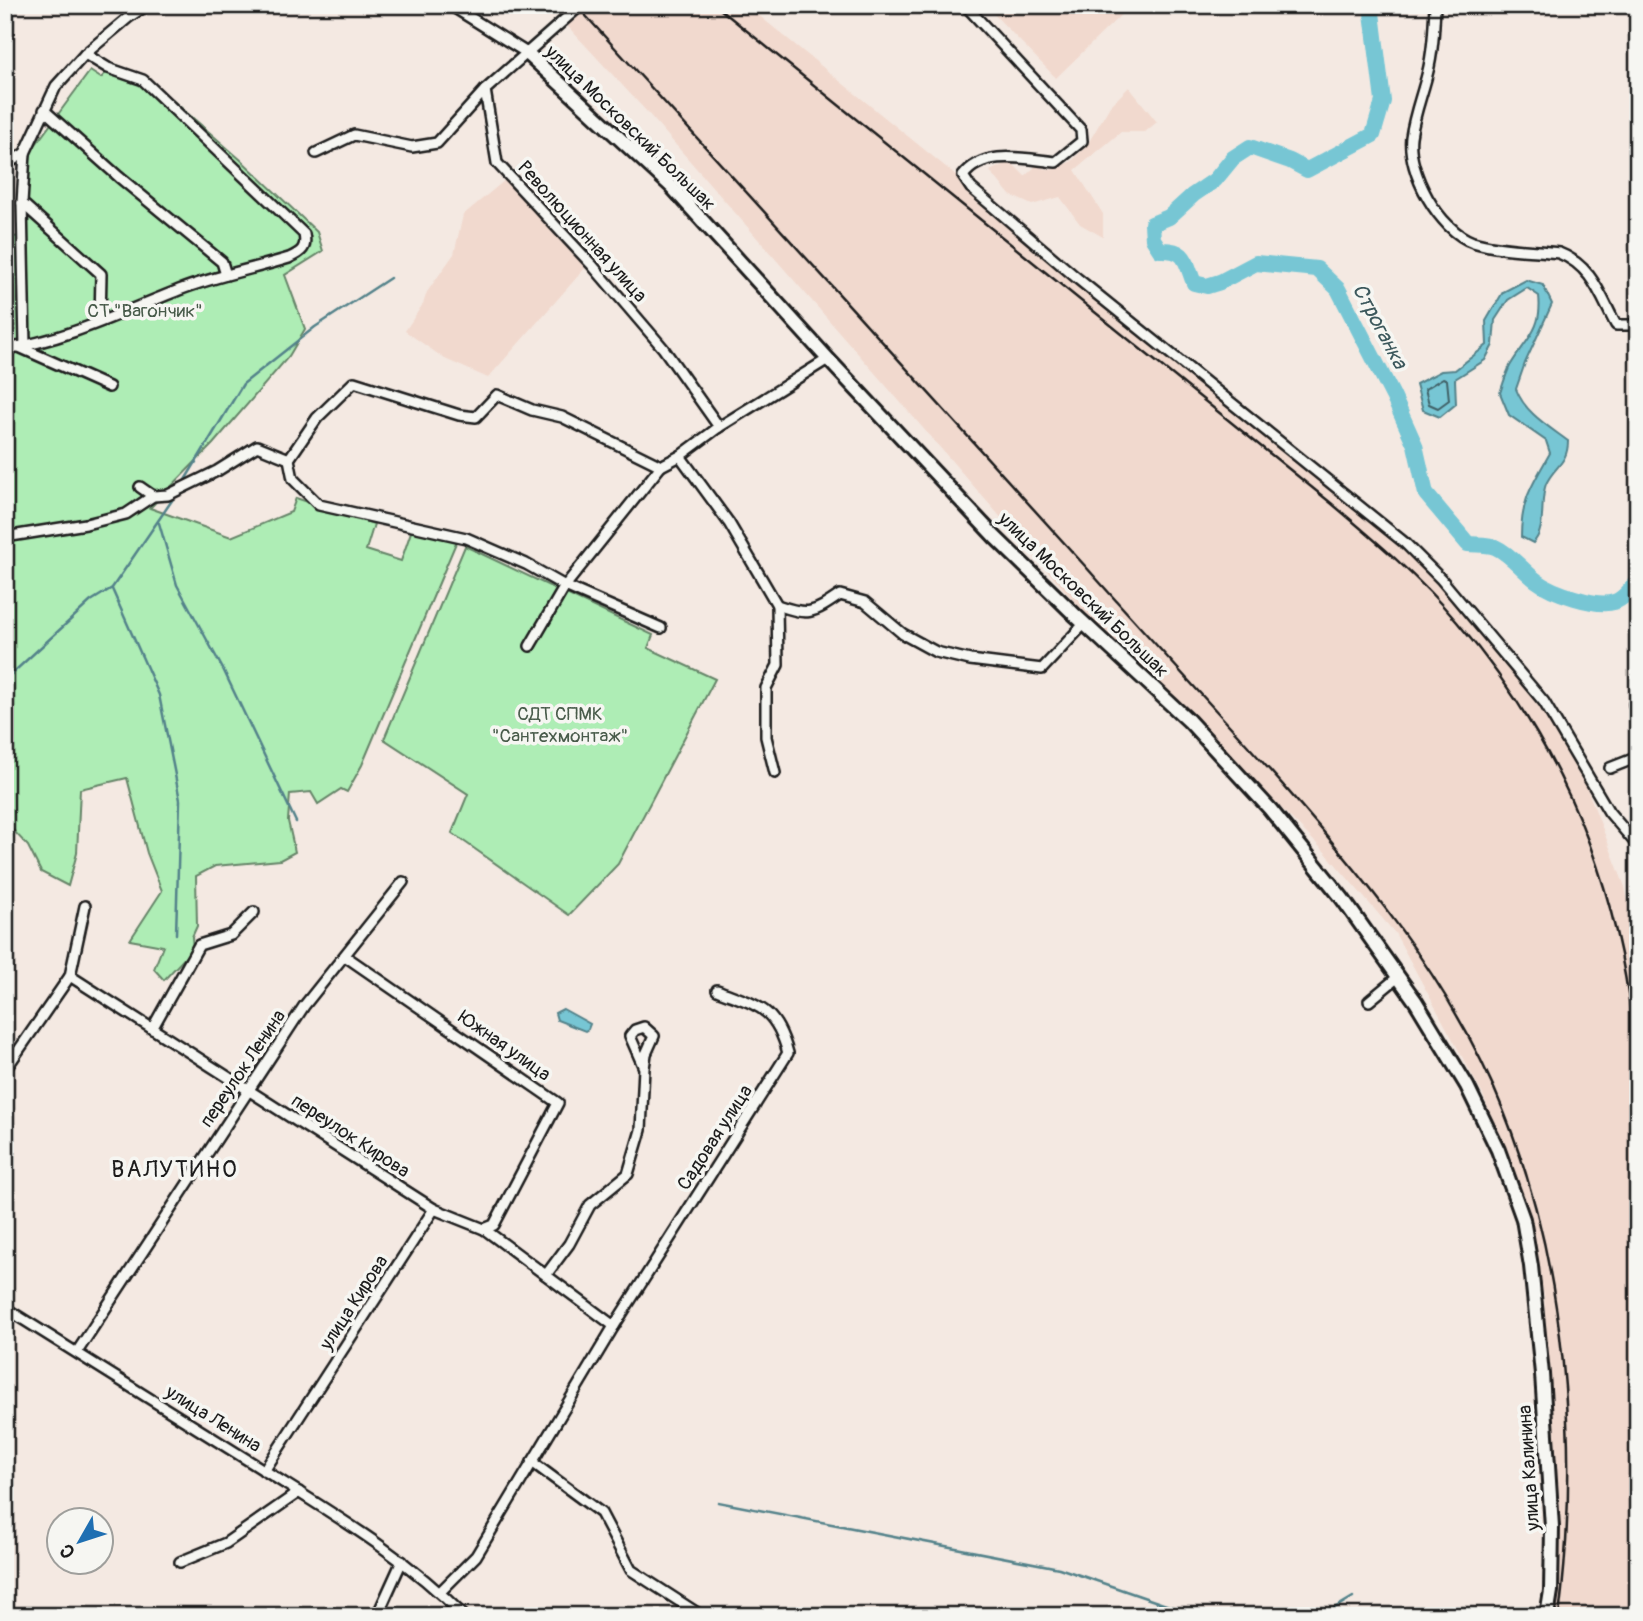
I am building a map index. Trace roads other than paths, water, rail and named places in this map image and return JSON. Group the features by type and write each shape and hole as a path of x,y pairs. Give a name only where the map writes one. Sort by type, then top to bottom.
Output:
{"street":[{"path":"22,346 22,203 25,153 57,86 85,54 146,5"},
{"name":"улица Московский Большак","path":"450,5 527,53 671,186 995,537 1189,721 1270,809 1342,898 1416,1002 1467,1086 1498,1150 1522,1219 1531,1266 1535,1318"},
{"path":"316,153 354,135 412,146 437,143 485,90 581,5"},
{"path":"965,5 1081,130 1082,141 1059,161 1011,156 970,167 963,176 986,202 1078,279 1405,542 1441,579 1544,702 1609,812 1638,846"},
{"path":"1435,5 1427,74 1410,139 1419,179 1428,199 1439,216 1456,232 1473,242 1559,253 1569,257 1587,271 1616,325 1638,325"},
{"path":"5,349 87,328 181,289 241,273 302,252 306,244 304,234 143,80 108,68 85,54"},
{"name":"Революционная улица","path":"485,90 497,163 592,265 663,348 719,427"},
{"path":"44,110 222,262 226,275"},
{"path":"5,165 25,153"},
{"path":"22,203 101,274 100,321"},
{"path":"22,346 109,387"},
{"path":"530,646 565,586 661,466 828,359"},
{"path":"661,466 562,417 532,410 497,395 476,416 459,415 354,382 317,418 289,459 293,479 319,505 466,538 526,564 565,586 662,628"},
{"path":"5,537 86,524 126,514 153,496 168,495 217,471 257,446 289,459"},
{"path":"680,456 729,523 777,605 778,665 766,688 766,737 775,773"},
{"path":"141,488 153,496"},
{"path":"777,605 801,614 819,610 840,595 865,601 903,634 936,652 970,660 1042,669 1084,624"},
{"path":"1634,704 1638,719"},
{"path":"1610,768 1638,757"},
{"name":"переулок Ленина","path":"77,1352 304,1006 403,882"},
{"path":"5,1070 70,976 85,906"},
{"path":"152,1028 199,945 231,935 254,912"},
{"name":"Южная улица","path":"345,956 558,1103 489,1227"},
{"name":"переулок Кирова","path":"70,976 435,1209"},
{"path":"1369,1001 1398,977"},
{"name":"Садовая улица","path":"440,1592 476,1556 614,1326 788,1052 782,1030 763,1007 717,990"},
{"path":"546,1275 569,1244 590,1205 628,1174 641,1130 643,1068"},
{"path":"435,1209 489,1227 495,1237 614,1326"},
{"name":"улица Кирова","path":"264,1471 435,1209"},
{"name":"улица Ленина","path":"5,1308 299,1492 402,1561 464,1616"},
{"name":"улица Калинина","path":"1535,1318 1542,1374 1552,1527 1551,1591 1547,1616"},
{"path":"533,1462 601,1513 631,1570 702,1616"},
{"path":"180,1562 226,1543 299,1492"},
{"path":"377,1616 402,1561"}],"water":[{"path":"1526,280 1543,285 1552,304 1516,389 1531,412 1568,441 1566,455 1546,484 1540,530 1533,543 1521,537 1523,513 1533,484 1550,453 1546,441 1509,415 1500,393 1510,366 1536,326 1540,308 1539,296 1527,288 1508,300 1495,320 1493,345 1485,360 1455,379 1456,404 1440,417 1423,410 1416,384 1441,371 1455,370 1487,345 1486,321 1503,292"},
{"path":"563,1009 590,1024 588,1029 585,1031 557,1020 555,1013"}],"waterway":[{"name":"Строганка","path":"1371,5 1383,101 1373,135 1307,170 1250,147 1233,158 1215,180 1193,195 1169,217 1152,224 1153,239 1160,250 1180,254 1194,283 1207,286 1256,263 1317,269 1338,289 1393,396 1415,445 1426,494 1468,544 1495,547 1544,585 1586,601 1618,601 1638,580"},
{"path":"182,485 243,384 315,327 390,278"},
{"path":"5,680 91,601 112,588 175,496"},
{"path":"159,523 177,585 224,671 296,822"},
{"path":"112,589 159,695 180,800 176,934"},
{"path":"718,1502 1059,1568 1198,1616"},
{"path":"1321,1616 1353,1597"}],"railway":[{"path":"576,5 1294,797 1364,880 1428,968 1482,1062 1504,1112 1525,1171 1542,1233 1563,1360 1567,1425 1568,1489 1559,1616"},
{"path":"715,5 1331,503 1412,575 1457,622 1499,675 1534,730 1565,786 1590,844 1609,904 1624,967 1633,1031 1638,1098"},
{"path":"1638,1248 1638,1341"}],"district":[{"name":"ВАЛУТИНО","path":"175,1169"}],"park label":[{"name":"СТ \"Вагончик\"","path":"145,310"},
{"name":"СДТ СПМК \"Сантехмонтаж\"","path":"560,724"}]}
